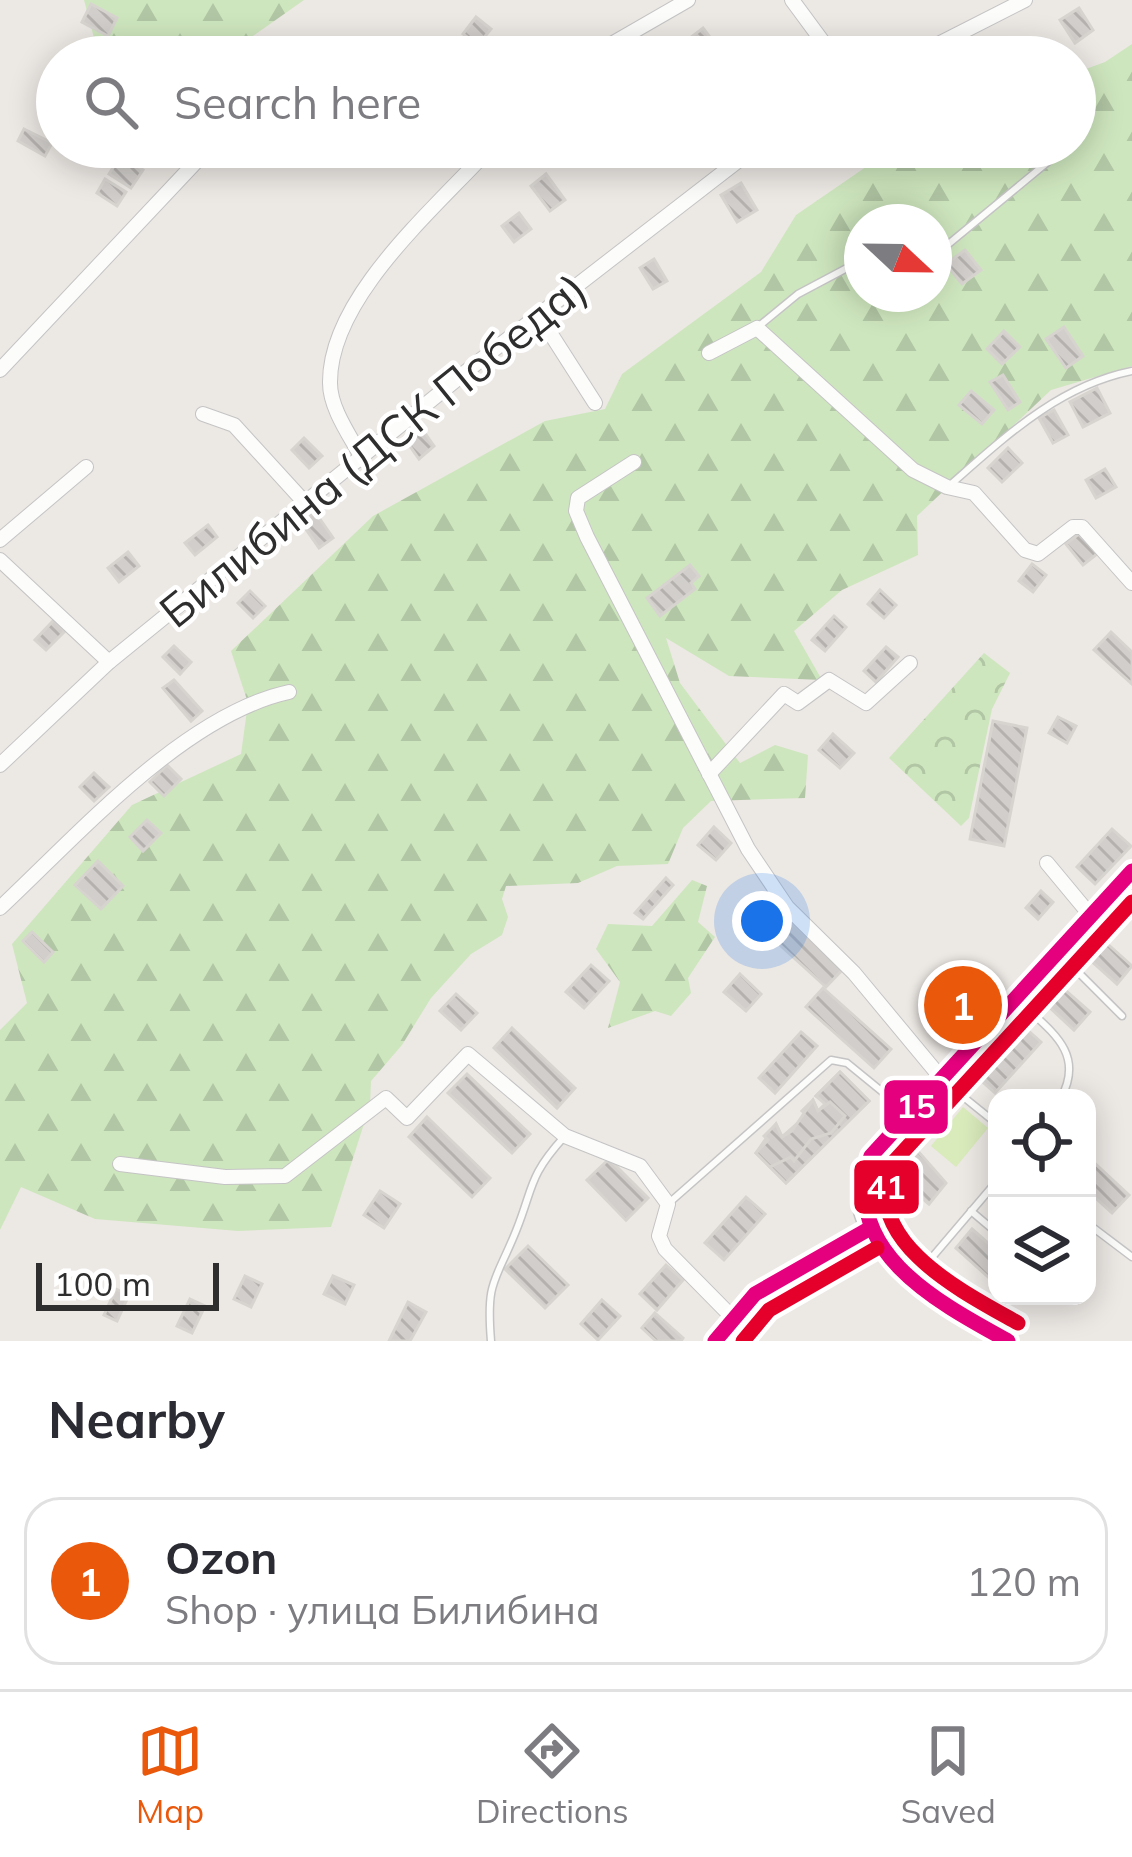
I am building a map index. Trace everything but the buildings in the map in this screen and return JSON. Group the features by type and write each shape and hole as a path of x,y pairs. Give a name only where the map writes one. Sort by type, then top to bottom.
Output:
{"main road":[{"path":"1007,1341 915,1278 867,1230 857,1200 859,1177 910,1114 1132,872"}],"street":[{"path":"625,36 688,0"},
{"path":"792,0 819,36"},
{"path":"954,36 1025,0"},
{"path":"0,370 190,168"},
{"path":"363,460 329,386 343,328 363,289 471,168"},
{"name":"Билибина (ДСК Победа)","path":"0,765 109,662 729,168"},
{"path":"540,317 595,403"},
{"path":"709,353 757,328 913,470 947,488 974,493 1031,554 1082,527 1132,584"},
{"path":"203,414 234,425 307,505"},
{"path":"634,462 578,499 576,511 748,849 788,907 854,974 943,1079"},
{"path":"0,540 86,467"},
{"path":"0,560 109,662"},
{"path":"709,774 784,694 797,703 829,680 866,704 910,663"},
{"path":"0,908 170,755 236,707 289,692"},
{"path":"1047,863 1091,916"},
{"path":"120,1164 225,1177 285,1176 386,1098 407,1118 468,1054 565,1136 640,1166 668,1204 659,1236 665,1249 731,1316"},
{"path":"715,1341 731,1316 755,1294 867,1230"}],"lane":[{"path":"952,241 1041,168"},
{"path":"757,328 798,294 844,270"},
{"path":"947,488 1019,425 1062,397 1132,371"},
{"path":"1058,952 1122,1016"},
{"path":"1017,1000 1066,1044 1073,1073 1065,1089"},
{"path":"668,1204 831,1060 847,1064 910,1114"},
{"path":"943,1079 988,1116"},
{"path":"491,1341 488,1293 495,1269 516,1231 535,1169 565,1136"},
{"path":"915,1278 988,1191"},
{"path":"971,1211 988,1225"},
{"path":"1096,1230 1132,1257"}],"green space":[{"path":"84,0 304,0 253,36 93,36"},
{"path":"1132,44 1132,366 1051,390 917,516 918,555 842,590 794,631 822,680 729,676 666,638 680,683 740,763 775,745 808,755 805,798 711,801 683,828 668,864 617,866 578,883 506,886 502,899 508,917 502,935 471,954 431,998 402,1045 371,1081 370,1105 331,1227 238,1231 95,1219 21,1187 0,1230 0,1030 27,1003 12,944 132,805 241,754 248,703 231,651 373,516 545,421 605,409 622,374 761,272 796,215 864,168 1096,168 1096,65"},
{"path":"984,653 1010,673 992,709 969,818 961,826 889,758"},
{"path":"692,880 707,886 698,922 715,937 688,978 691,993 671,1016 655,1011 608,1028 620,982 596,949 608,924 652,926"},
{"path":"963,1107 988,1128 956,1167 931,1146"}],"transit line":[{"name":"15","path":"1008,1341 925,1290 882,1246 869,1219 865,1189 871,1156 1132,871"},
{"name":"41","path":"1018,1323 946,1280 904,1242 891,1219 885,1194 889,1167 1132,902"},
{"name":"15","path":"715,1341 755,1294 867,1230"},
{"name":"41","path":"743,1341 769,1310 877,1248"}],"place":[{"name":"Ozon","path":"963,1005"}]}
